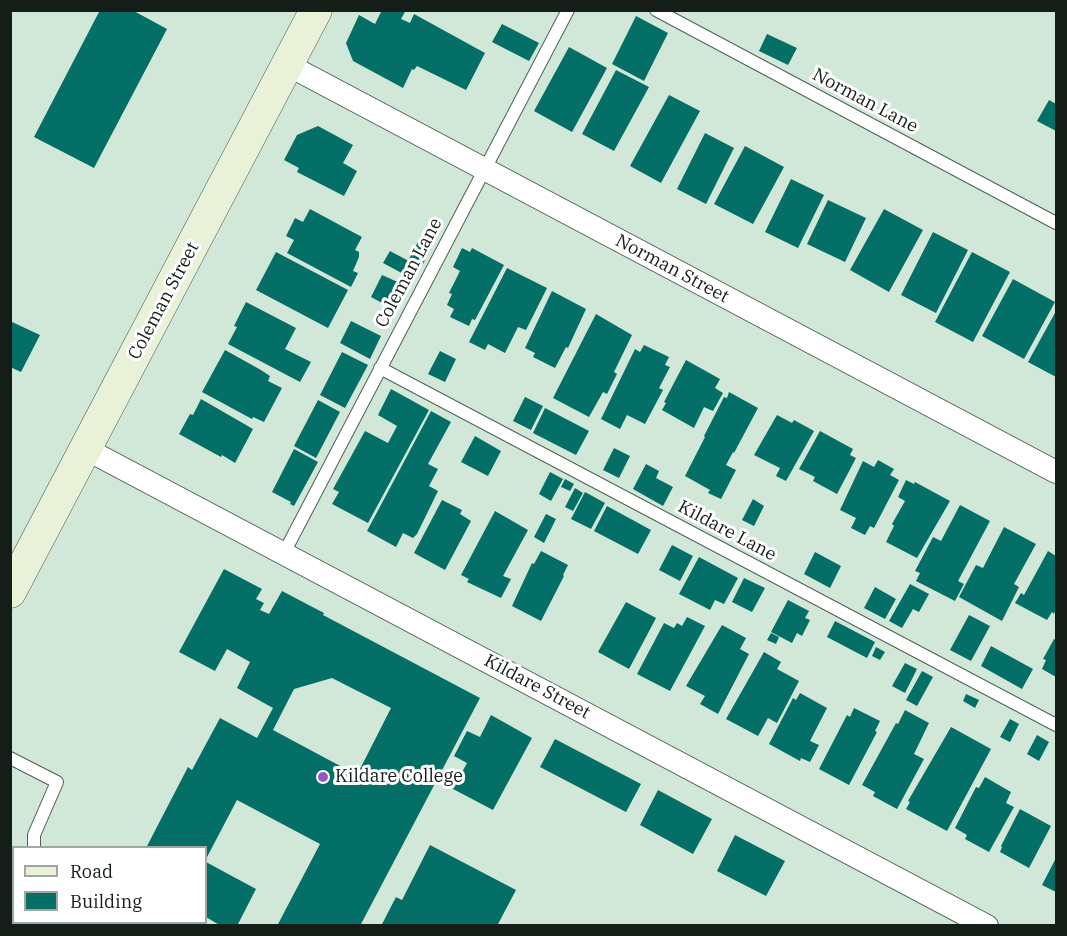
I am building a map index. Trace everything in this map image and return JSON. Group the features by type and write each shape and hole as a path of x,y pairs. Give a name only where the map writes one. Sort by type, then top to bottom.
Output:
{"street":[{"name":"Coleman Street","path":"10,592 316,10"},
{"name":"Norman Street","path":"288,65 1056,472"},
{"name":"Kildare Street","path":"86,449 987,926"}],"lane":[{"name":"Coleman Lane","path":"284,553 568,10"},
{"name":"Norman Lane","path":"656,10 1056,223"},
{"name":"Kildare Lane","path":"380,368 1056,725"},
{"path":"10,759 57,782 34,835 34,846"}],"building":[{"path":"100,10 132,10 167,29 94,168 34,137"},
{"path":"382,10 406,10 401,19 410,23 414,14 485,53 466,90 417,66 414,70 412,69 403,88 353,61 346,43 359,15 375,24"},
{"path":"636,16 668,33 644,81 612,64"},
{"path":"502,24 539,43 529,61 492,42"},
{"path":"767,34 797,48 788,65 759,51"},
{"path":"569,47 607,68 572,132 534,111"},
{"path":"616,70 649,87 614,151 582,134"},
{"path":"669,95 700,111 661,183 630,166"},
{"path":"1049,100 1056,104 1056,131 1037,121"},
{"path":"318,126 353,145 343,163 357,171 344,196 297,172 299,168 284,160 297,135"},
{"path":"705,133 734,148 706,204 677,189"},
{"path":"745,146 784,167 753,224 714,204"},
{"path":"791,179 824,195 798,248 765,232"},
{"path":"828,200 866,218 845,262 807,244"},
{"path":"310,209 362,237 355,250 359,252 359,257 353,271 358,273 351,287 287,253 294,240 286,236 295,218 303,222"},
{"path":"884,209 923,230 889,292 850,270"},
{"path":"933,232 968,250 936,313 901,295"},
{"path":"420,238 433,245 422,266 409,259"},
{"path":"462,248 470,252 472,248 504,265 475,320 472,319 469,326 450,317 454,309 447,305 452,294 449,293 460,271 453,267"},
{"path":"390,251 418,266 411,278 383,263"},
{"path":"276,252 348,290 328,328 256,290"},
{"path":"972,252 1010,272 973,342 935,322"},
{"path":"507,268 547,288 526,330 518,327 505,353 488,344 485,350 469,342"},
{"path":"382,275 409,287 397,311 371,297"},
{"path":"1013,279 1055,302 1024,359 982,336"},
{"path":"552,291 586,309 568,348 566,347 555,368 533,357 535,353 525,348"},
{"path":"246,302 296,328 285,349 311,362 300,382 228,344"},
{"path":"1056,311 1056,377 1028,362"},
{"path":"596,314 632,335 614,372 617,374 607,394 603,392 589,417 553,398"},
{"path":"10,321 40,335 21,372 10,367"},
{"path":"351,321 381,336 370,359 340,343"},
{"path":"644,345 669,357 665,365 670,367 659,388 663,390 645,424 627,415 620,429 601,419 635,349 640,352"},
{"path":"225,350 270,376 268,381 282,388 264,422 253,417 252,419 202,392"},
{"path":"440,351 456,359 445,382 428,374"},
{"path":"342,352 368,365 345,408 320,395"},
{"path":"686,360 720,379 715,388 723,393 713,411 704,407 694,428 662,410"},
{"path":"391,389 429,410 368,523 332,504 339,492 333,489 365,431 388,443 397,426 378,415"},
{"path":"729,392 758,408 726,465 736,470 721,499 708,493 710,490 685,476 724,397 727,398"},
{"path":"525,397 543,406 531,430 513,421"},
{"path":"201,399 253,429 235,463 179,434"},
{"path":"318,400 340,412 316,458 294,446"},
{"path":"545,408 589,431 576,455 533,433"},
{"path":"431,411 451,422 428,464 438,469 429,486 438,491 417,534 413,538 403,533 396,547 367,531"},
{"path":"777,415 792,423 794,420 814,431 786,481 776,476 780,468 754,455"},
{"path":"820,431 853,449 850,455 856,458 837,494 813,481 815,477 799,469"},
{"path":"475,436 501,451 488,476 461,462"},
{"path":"614,448 630,456 619,478 603,470"},
{"path":"294,449 318,462 294,506 272,492"},
{"path":"878,460 894,469 890,475 899,480 874,528 870,526 865,535 851,528 856,518 840,510 863,461 874,467"},
{"path":"646,464 659,471 656,478 673,487 663,506 633,489"},
{"path":"550,472 563,479 551,501 539,494"},
{"path":"565,479 574,484 570,491 561,487"},
{"path":"906,480 914,484 915,482 950,501 917,558 886,542 894,526 892,524 905,501 898,497"},
{"path":"575,488 583,493 573,511 565,507"},
{"path":"585,492 605,503 591,529 571,519"},
{"path":"753,499 764,506 754,526 742,520"},
{"path":"442,500 462,510 460,514 471,521 445,570 414,553"},
{"path":"960,505 990,521 958,581 964,584 955,601 916,581 920,573 915,571 933,537 941,541"},
{"path":"607,506 651,530 638,554 594,531"},
{"path":"495,511 528,530 503,576 511,579 501,598 467,582 469,579 461,575"},
{"path":"546,514 556,519 544,543 534,537"},
{"path":"1004,527 1036,544 1014,584 1019,587 1002,621 959,597 976,565 983,568"},
{"path":"672,545 693,556 680,581 659,570"},
{"path":"541,551 568,565 541,621 512,606 532,563 534,564"},
{"path":"1048,551 1056,556 1056,609 1047,620 1015,603 1021,593 1024,595"},
{"path":"815,552 841,566 830,588 804,574"},
{"path":"699,557 738,578 724,604 715,600 710,610 679,594"},
{"path":"224,569 262,589 256,599 264,603 260,610 269,614 282,591 480,698 360,926 277,926 320,844 237,800 207,857 207,846 147,846 188,767 192,770 220,718 257,738 273,708 237,688 250,662 227,649 215,671 179,652","holes":["332,678 391,708 357,775 273,730 294,689"]},
{"path":"744,578 765,588 752,612 732,602"},
{"path":"910,584 929,594 919,612 913,609 902,628 889,621"},
{"path":"875,587 896,599 885,619 864,608"},
{"path":"788,600 809,611 805,618 810,620 802,636 797,633 792,643 771,632"},
{"path":"626,602 656,618 629,669 598,652"},
{"path":"969,615 990,626 971,661 950,650"},
{"path":"687,617 705,626 670,691 637,674 664,623 674,628 677,623 682,626"},
{"path":"835,621 875,642 867,658 827,637"},
{"path":"722,625 746,638 740,649 749,654 718,714 700,704 705,696 686,686"},
{"path":"771,633 779,637 776,644 767,640"},
{"path":"1054,639 1056,640 1056,677 1042,669 1046,660 1043,659"},
{"path":"991,646 1033,669 1022,689 981,666"},
{"path":"876,647 885,652 880,660 872,656"},
{"path":"764,652 781,662 777,669 799,681 777,723 768,718 758,736 726,719"},
{"path":"905,663 917,669 905,693 892,686"},
{"path":"922,671 933,677 917,706 906,700"},
{"path":"800,693 827,708 810,741 819,745 810,762 801,758 800,761 769,744 793,698 796,700"},
{"path":"966,694 979,700 975,708 963,701"},
{"path":"854,708 880,721 875,731 877,732 849,785 819,769 847,715 850,717"},
{"path":"905,710 929,723 914,754 924,759 897,809 873,796 875,792 862,785"},
{"path":"491,715 532,738 493,810 453,789 467,763 454,756 467,731 480,737"},
{"path":"1010,719 1019,724 1010,742 1000,737"},
{"path":"951,727 991,749 947,831 906,809 910,802 908,801"},
{"path":"1037,735 1049,742 1039,761 1027,754"},
{"path":"555,739 641,784 626,812 540,767"},
{"path":"985,777 1011,792 1006,803 1014,807 989,852 965,839 967,835 955,828 976,787 979,788"},
{"path":"658,790 712,819 693,854 640,825"},
{"path":"1020,809 1051,826 1029,868 1000,852"},
{"path":"735,835 785,861 766,896 717,871"},
{"path":"430,845 516,890 497,926 381,926 396,897 402,900"},
{"path":"1056,858 1056,892 1042,885"},
{"path":"207,863 256,889 237,926 221,926 207,918"}],"place":[{"name":"Kildare College","path":"323,777"}]}
